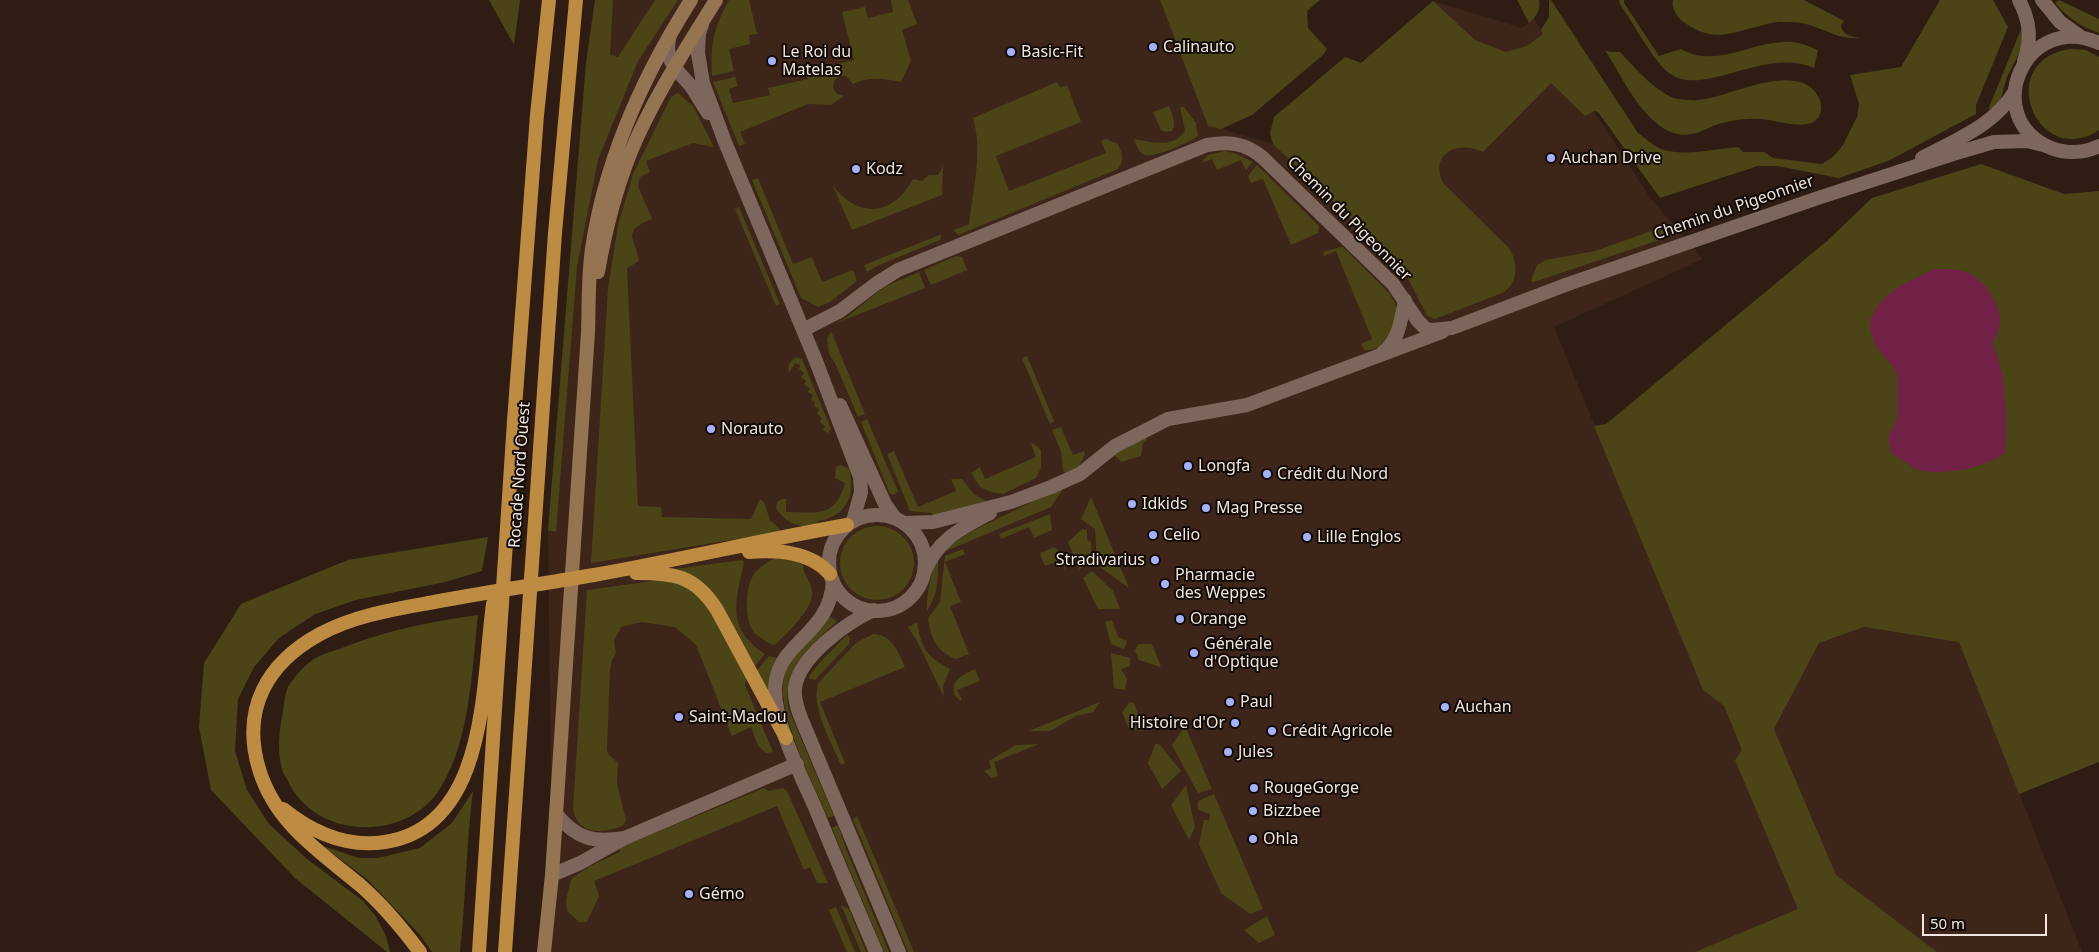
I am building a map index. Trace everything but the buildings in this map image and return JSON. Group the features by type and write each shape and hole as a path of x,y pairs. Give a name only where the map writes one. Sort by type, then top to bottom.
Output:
{"highway":[{"name":"Rocade Nord Ouest","path":"493,643 499,567 508,520 528,231 549,0"},
{"name":"Rocade Nord Ouest","path":"505,952 561,150 576,0"},
{"path":"420,952 395,919 378,901 298,835 272,800 259,769 253,737 253,721 261,694 284,661 305,644 340,625 389,611 517,586 679,560 850,523"},
{"path":"679,560 762,551 783,551 814,562 832,577"},
{"path":"593,575 665,574 687,579 696,585 704,592 717,610 786,738"},
{"path":"272,800 300,822 334,839 350,842 369,844 390,841 404,837 428,824 448,805 469,764 478,729 493,643"},
{"path":"479,952 493,643"}],"main road":[{"path":"544,952 552,875 592,250 604,193 624,128 651,68 691,0"},
{"path":"588,332 601,254 622,176 643,126 674,68 716,0"}],"street":[{"path":"2018,0 2029,28 2027,52 2015,91 2016,108 2022,124 2033,137 2047,146"},
{"path":"2042,0 2060,22 2081,37 2099,43"},
{"path":"704,19 698,38 698,61 703,83 724,142 816,361 861,481 858,504 850,523"},
{"path":"671,32 668,50 669,58 674,68 696,94 724,142"},
{"path":"2021,68 2036,50 2050,41 2065,37 2081,37"},
{"name":"Chemin du Pigeonnier","path":"1878,178 1912,163 1987,122 2008,102 2015,91"},
{"name":"Chemin du Pigeonnier","path":"803,330 840,311 877,283 898,270 1207,145 1218,143 1243,145 1262,157 1393,284 1418,321 1426,329 1432,330 1452,328 1568,284 1878,178 1994,142 2026,141 2056,150 2075,152 2099,146"},
{"path":"1374,358 1390,348 1400,327 1405,300"},
{"path":"899,952 801,718 795,694 801,671 816,653 846,625 874,610 893,608 907,600 918,588 930,558 942,543 976,520 1011,502 1080,474 1115,446 1168,419 1222,408 1248,405 1452,328"},
{"path":"816,361 850,424 885,504 900,521 916,534 923,547 925,557 924,572"},
{"path":"876,952 786,738 776,698 775,684 778,672 786,657 813,628 826,610 831,598 832,577 829,560 832,547 838,535 850,523 862,517 876,514 900,521 933,522 1011,502"},
{"path":"832,577 840,594 851,603 874,610"},
{"path":"552,875 580,863 624,838 797,764"},
{"path":"556,814 573,830 588,839 604,841 624,838"}],"shaded area":[{"path":"489,0 520,0 514,45"},
{"path":"595,0 1160,0 1208,125 1273,144 1361,63 1433,1 1522,28 1534,19 1651,199 1703,259 1554,327 1703,689 1724,706 1742,750 1818,832 1774,729 1819,643 1864,627 1959,641 2082,952 544,952 552,875 548,530 586,63"},
{"path":"595,0 613,0 610,55 618,57 655,0 678,0 638,61 598,160 577,267 556,532 548,530 586,63"},
{"path":"729,0 749,0 757,34 749,35 750,44 729,49 734,71 712,76 714,36"},
{"path":"891,0 908,0 917,24 902,30 911,61 901,82 871,79 853,84 846,76 839,76 834,81 833,88 837,94 844,96 831,105 808,104 740,132 745,144 739,146 713,82 735,77 738,86 729,89 733,103 770,95 768,88 808,79 806,71 854,60 842,12 865,7 868,18 893,12"},
{"path":"1160,0 1320,0 1307,11 1308,28 1327,49 1323,55 1252,115 1221,129 1208,126"},
{"path":"1517,0 1539,0 1537,13 1529,23"},
{"path":"1549,0 1551,0 1638,133 1657,147 1672,152 1701,152 1738,147 1743,152 1764,152 1773,158 1822,164 1834,156 1843,145 1857,117 1859,104 1850,75 1901,67 1940,0 1993,0 2008,27 1976,105 1976,114 1888,161 1839,178 1777,166 1758,166 1660,198 1598,112 1594,111 1585,116 1551,83 1483,152 1474,149 1456,149 1448,152 1443,157 1440,164 1440,173 1443,183 1509,248 1514,260 1515,272 1512,284 1502,293 1435,319 1427,316 1404,270 1273,144 1270,134 1274,117 1345,57 1361,63 1433,1 1475,40 1506,52 1527,46 1543,34 1541,30 1549,17"},
{"path":"1619,0 1624,0 1624,3 1659,56 1681,49 1695,55 1722,55 1778,42 1792,42 1818,50 1814,68 1795,63 1775,63 1717,77 1699,80 1683,79 1663,68 1643,41"},
{"path":"1673,0 1804,0 1844,21 1841,25 1843,31 1850,36 1860,38 1839,36 1813,26 1794,22 1772,23 1720,35 1701,32 1677,16 1674,11"},
{"path":"2059,0 2099,19 2099,33 2080,24 2065,13 2055,3"},
{"path":"2022,27 2022,48 2007,77 2001,98 1996,106 1988,110"},
{"path":"2071,49 2086,50 2099,57 2099,130 2077,139 2057,136 2042,125 2032,109 2029,90 2033,72 2047,57"},
{"path":"1605,50 1620,52 1662,92 1678,99 1702,100 1762,83 1793,81 1806,84 1816,93 1821,103 1821,110 1813,122 1807,124 1799,125 1762,119 1747,119 1720,124 1692,134 1677,134 1664,128 1651,118 1630,91"},
{"path":"1057,82 1060,88 1067,85 1081,122 996,156 1009,191 1106,153 1101,141 1106,139 1118,144 1122,163 1118,169 958,235 954,230 969,224 975,184 977,144 973,118"},
{"path":"678,93 693,106 714,147 693,143 646,161 650,172 640,177 638,186 652,219 636,228 633,232 633,241 639,261 627,268 638,506 661,507 662,517 751,519 760,499 764,502 770,520 780,529 780,532 591,563 608,288 618,225 633,174 671,97"},
{"path":"1169,106 1174,118 1174,125 1172,131 1166,132 1161,130 1153,112"},
{"path":"1180,107 1184,107 1196,123 1198,136 1164,152 1150,155 1143,154 1134,139 1162,143 1175,140 1181,136 1185,130"},
{"path":"1224,151 1234,153 1253,162 1246,170 1241,160 1217,170 1212,159 1201,163 1208,155"},
{"path":"1981,164 2064,194 2099,191 2099,762 2019,794 1959,642 1864,627 1819,643 1774,729 1836,875 1937,952 1695,952 1798,909 1735,760 1742,750 1724,706 1703,690 1594,426 1606,424 1827,241 1872,198"},
{"path":"1257,165 1319,226 1318,233 1291,245 1263,179 1251,183 1248,176"},
{"path":"943,166 942,195 852,230 833,186 843,197 854,204 864,208 875,209 886,206 896,200 913,179 922,181 929,175 938,175"},
{"path":"758,178 793,264 812,257 822,282 853,270 857,281 830,302 818,307 801,298 752,180"},
{"path":"739,207 780,304 776,306 735,209"},
{"path":"1685,219 1689,230 1534,282 1531,281 1537,265 1546,260 1595,251"},
{"path":"942,234 940,240 867,272 864,265"},
{"path":"1343,247 1390,294 1395,305 1394,326 1391,332 1382,344 1371,350 1364,350 1361,344 1372,339 1336,251 1324,256 1323,252"},
{"path":"956,256 962,257 967,270 931,285 924,270"},
{"path":"1935,269 1957,270 1969,273 1985,286 1996,304 1999,311 2000,324 1993,343 2002,372 2006,414 2005,453 1987,463 1943,472 1918,470 1891,453 1888,437 1897,420 1897,374 1893,366 1876,346 1870,325 1875,310 1889,294 1907,282"},
{"path":"919,272 925,288 834,324 846,318 884,287"},
{"path":"831,331 865,414 858,417 835,363 829,354 827,339"},
{"path":"1027,356 1054,421 1050,424 1022,358"},
{"path":"796,357 802,359 831,429 828,433 823,430 825,426 820,422 822,418 817,414 819,409 814,406 815,402 811,400 813,395 808,392 810,388 804,385 806,381 801,377 804,373 799,369 800,365 795,363 789,373 788,368"},
{"path":"867,419 898,491 894,495 890,494 861,422"},
{"path":"1061,427 1073,455 1084,451 1085,455 1078,467 1067,474 1063,471 1061,451 1052,430"},
{"path":"1145,433 1147,440 1143,443 1141,456 1121,462 1112,452"},
{"path":"1033,443 1041,450 1041,468 1036,478 1003,494 991,492 980,487 971,473 980,467 985,479 1036,457 1031,444"},
{"path":"894,451 918,507 956,491 951,479 962,479 974,494 986,501 934,516 931,513 910,511 887,454"},
{"path":"841,465 849,469 851,488 847,503 836,515 818,521 815,526 803,526 788,521 776,508 777,502 786,499 786,512 816,512 830,508 841,495 845,483 835,478 836,467"},
{"path":"1065,486 1051,507 946,551 945,549 974,530"},
{"path":"1091,497 1129,588 1097,565 1095,529 1081,519"},
{"path":"1050,514 1052,530 1034,538 1029,527 1001,539 999,534"},
{"path":"877,526 898,532 908,542 914,563 908,584 898,594 877,600 856,594 846,584 840,563 846,542 856,532"},
{"path":"1082,529 1087,530 1087,539 1091,542 1092,564 1079,569 1068,542"},
{"path":"488,537 482,571 445,582 356,600 315,614 279,638 254,667 238,699 235,751 247,790 269,824 307,859 363,901 375,915 386,936 390,952 387,952 295,878 211,790 199,727 204,663 243,603 348,560"},
{"path":"1054,547 1060,551 1063,557 1065,570 1060,560 1045,566 1040,553"},
{"path":"963,549 965,554 945,562 961,602 950,606 969,654 956,659 939,648 933,638 928,618 940,602 945,556"},
{"path":"938,557 936,591 927,611 929,583"},
{"path":"775,558 794,560 803,565 811,586 812,597 800,619 776,644 772,645 753,631 750,625 747,611 747,594 754,574"},
{"path":"742,560 744,562 738,589 736,613 744,634 752,644 765,654 755,666 710,591 693,579 666,570"},
{"path":"1092,571 1113,591 1120,609 1098,609 1083,578"},
{"path":"660,580 677,582 690,589 709,610 747,676 745,685 773,752 766,753 758,746 751,727 732,736 696,645 675,627 642,622 621,627 614,641 616,653 610,670 607,749 608,754 618,763 617,784 626,820 624,825 616,828 600,831 593,830 580,824 573,809 587,590"},
{"path":"478,615 464,726 451,768 441,787 427,805 408,817 387,825 365,827 343,824 322,817 304,803 283,773 279,748 280,726 286,693 290,683 300,672 314,659 376,636 426,624"},
{"path":"829,616 837,621 800,659 790,680 788,693 788,708 834,816 828,818 796,744 784,703 783,685 789,663"},
{"path":"1112,620 1118,637 1127,641 1124,649 1111,644 1105,622"},
{"path":"917,622 926,650 935,660 950,669 943,686 944,697 917,641 908,627"},
{"path":"873,634 885,637 894,645 905,667 820,702 845,763 841,765 819,713 817,691 819,682 856,643"},
{"path":"847,635 850,638 849,644 815,680 810,679 809,676 821,661"},
{"path":"1138,644 1152,644 1161,667 1139,660 1135,651"},
{"path":"1111,653 1130,658 1130,666 1121,669 1127,679 1125,690 1114,688"},
{"path":"769,656 777,658 769,697 757,670"},
{"path":"975,669 980,681 957,690 962,700 960,701 954,694 955,684 959,678"},
{"path":"1100,702 1093,712 1076,716 1050,731 1029,731"},
{"path":"1130,702 1134,703 1144,731 1129,729 1122,712"},
{"path":"1185,726 1212,789 1198,793 1172,745"},
{"path":"1039,744 994,762 998,776 992,778 984,771 991,768 989,761 1016,745"},
{"path":"1155,744 1159,744 1181,771 1162,789 1148,763"},
{"path":"1186,785 1195,827 1189,840 1171,805"},
{"path":"764,788 768,791 783,788 787,791 828,883 817,883 810,867 804,870 777,806 594,881 599,896 587,922 579,922 567,911 566,901 571,879 590,866 620,852 619,848"},
{"path":"473,791 460,952 432,952 420,935 368,880 323,846 359,858 378,858 420,848 452,823"},
{"path":"1214,794 1263,909 1250,914 1221,893 1199,844 1204,820 1209,820 1210,814 1198,810 1198,801"},
{"path":"857,816 914,952 908,952 853,819"},
{"path":"838,825 846,849 889,952 884,952 832,828"},
{"path":"841,905 849,909 866,952 861,952"},
{"path":"836,907 855,952 847,952 829,910"},
{"path":"1267,916 1275,935 1259,943 1244,930"}],"place":[{"name":"Calinauto","path":"1153,47"},
{"name":"Basic-Fit","path":"1011,52"},
{"name":"Le Roi du Matelas","path":"772,61"},
{"name":"Auchan Drive","path":"1551,158"},
{"name":"Kodz","path":"856,169"},
{"name":"Norauto","path":"711,429"},
{"name":"Longfa","path":"1188,466"},
{"name":"Crédit du Nord","path":"1267,474"},
{"name":"Idkids","path":"1132,504"},
{"name":"Mag Presse","path":"1206,508"},
{"name":"Celio","path":"1153,535"},
{"name":"Lille Englos","path":"1307,537"},
{"name":"Stradivarius","path":"1155,560"},
{"name":"Pharmacie des Weppes","path":"1165,584"},
{"name":"Orange","path":"1180,619"},
{"name":"Générale d'Optique","path":"1194,653"},
{"name":"Paul","path":"1230,702"},
{"name":"Auchan","path":"1445,707"},
{"name":"Saint-Maclou","path":"679,717"},
{"name":"Histoire d'Or","path":"1235,723"},
{"name":"Crédit Agricole","path":"1272,731"},
{"name":"Jules","path":"1228,752"},
{"name":"RougeGorge","path":"1254,788"},
{"name":"Bizzbee","path":"1253,811"},
{"name":"Ohla","path":"1253,839"},
{"name":"Gémo","path":"689,894"}]}
